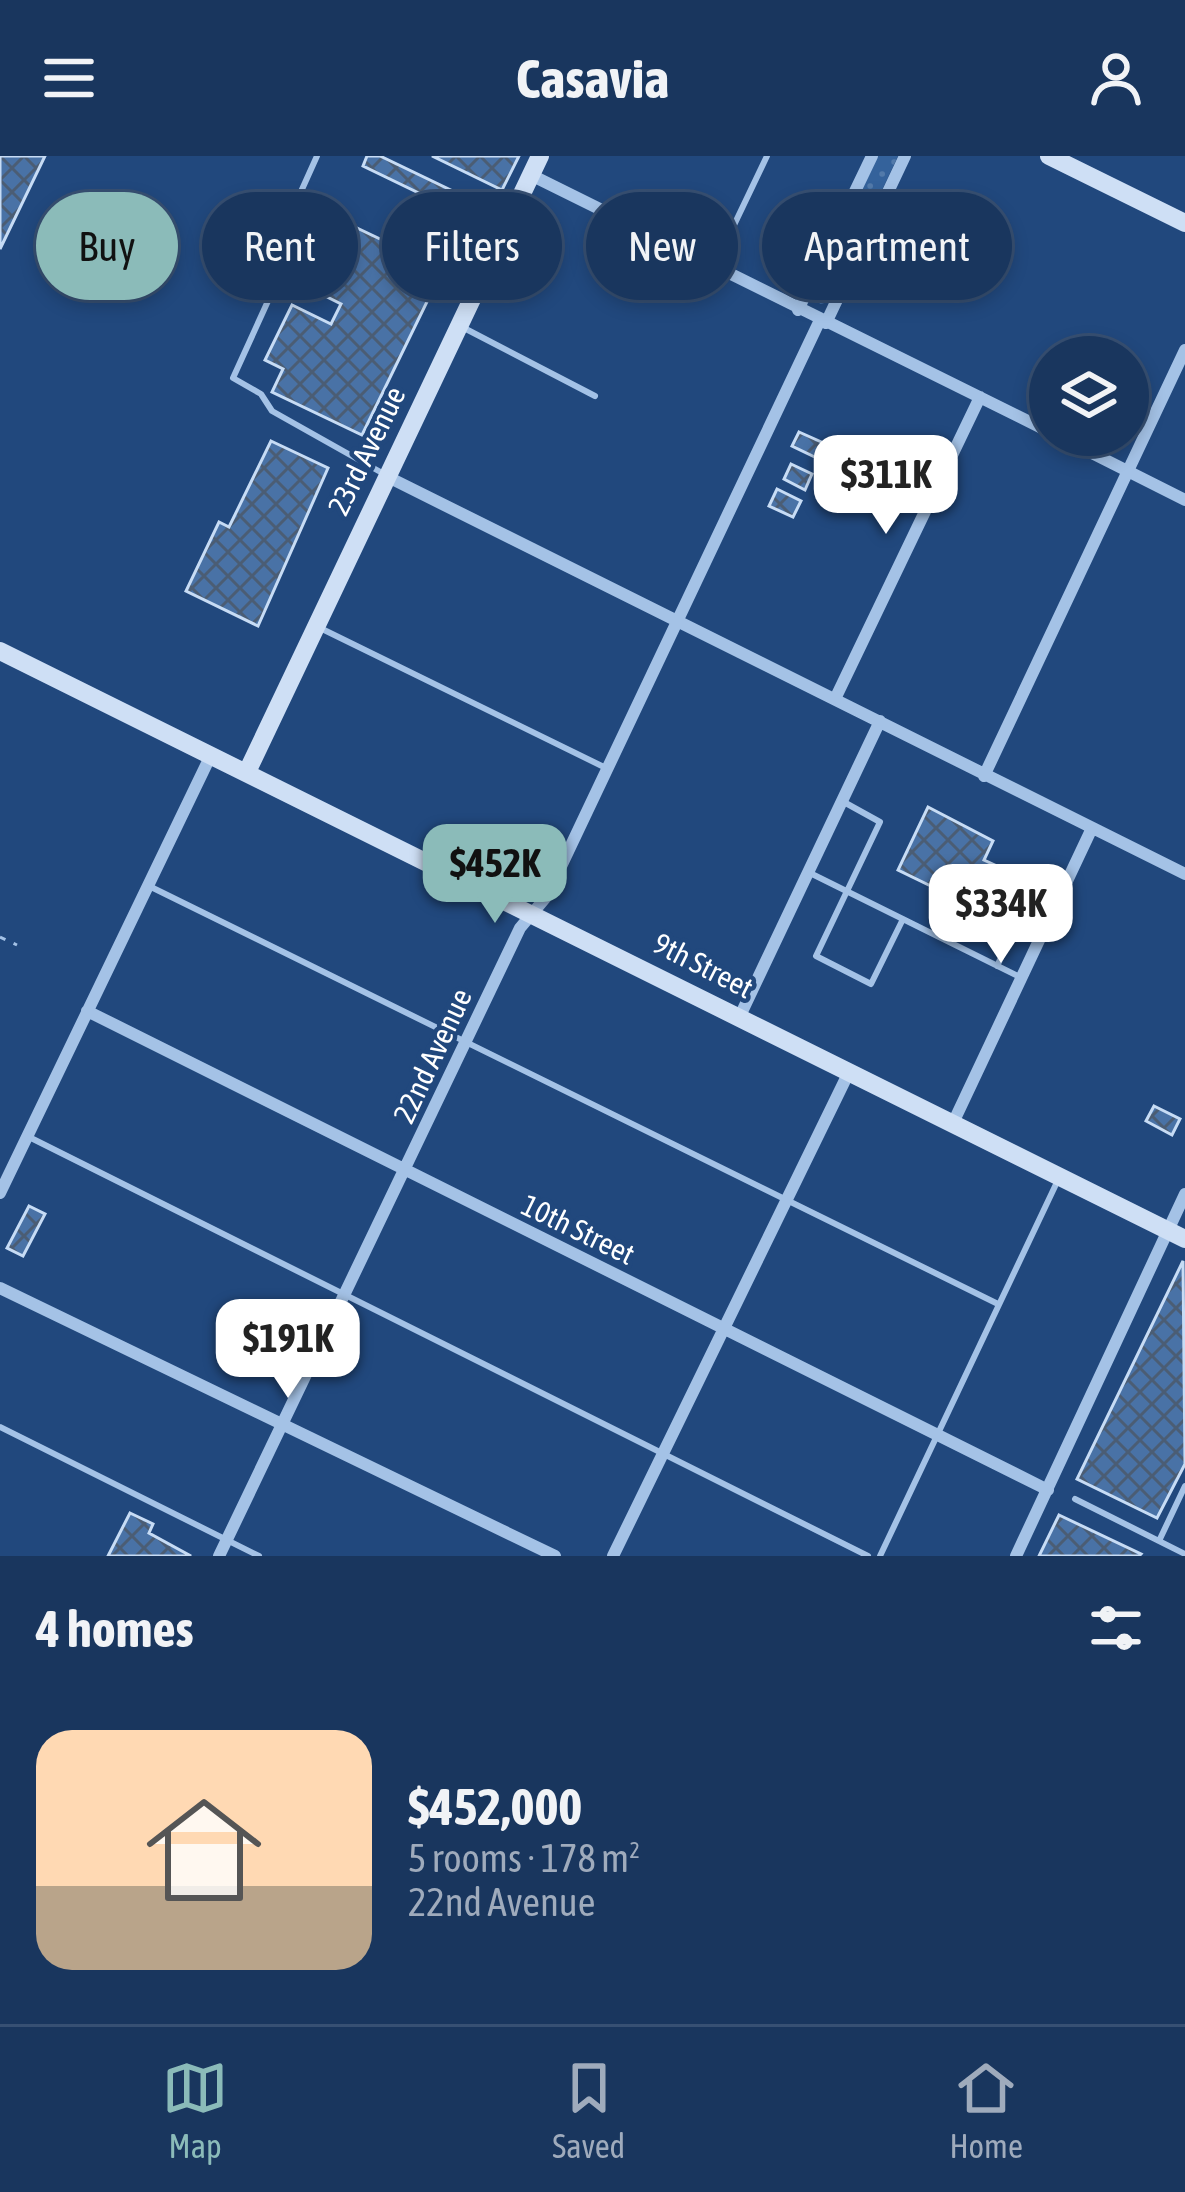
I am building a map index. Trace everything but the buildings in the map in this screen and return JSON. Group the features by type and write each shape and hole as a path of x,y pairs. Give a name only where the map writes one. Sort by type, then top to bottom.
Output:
{"street":[{"path":"798,310 872,156"},
{"name":"22nd Avenue","path":"219,1556 520,928 547,896 905,156"},
{"path":"1049,156 1185,223"},
{"name":"23rd Avenue","path":"247,772 536,165"},
{"path":"536,165 586,194"},
{"path":"738,281 1029,422"},
{"path":"985,776 1185,350"},
{"path":"835,699 980,397"},
{"path":"1098,456 1185,500"},
{"path":"388,477 1185,874"},
{"name":"9th Street","path":"0,651 1176,1235"},
{"path":"740,1018 880,721"},
{"path":"0,1193 211,755"},
{"path":"952,1124 1093,828"},
{"name":"10th Street","path":"87,1012 1048,1490"},
{"path":"613,1556 849,1072"},
{"path":"1016,1556 1176,1235 1185,1194"},
{"path":"0,1288 555,1556"}],"lane":[{"path":"317,156 272,256 273,290 233,378 262,394 272,411 388,477"},
{"path":"738,217 767,156"},
{"path":"460,326 595,396"},
{"path":"315,626 606,768"},
{"path":"842,801 880,822 816,956 871,984 903,919"},
{"path":"809,872 1022,977"},
{"path":"148,885 998,1304"},
{"path":"997,966 1033,891 1057,904"},
{"path":"27,1137 868,1556"},
{"path":"880,1556 1060,1176"},
{"path":"0,1426 260,1556"},
{"path":"1159,1540 1185,1486"},
{"path":"1075,1499 1185,1554"},
{"path":"1167,1556 1171,1547"}],"path":[{"path":"0,937 17,945"}],"shaded area":[{"path":"878,156 898,156 881,192 861,192"}]}
